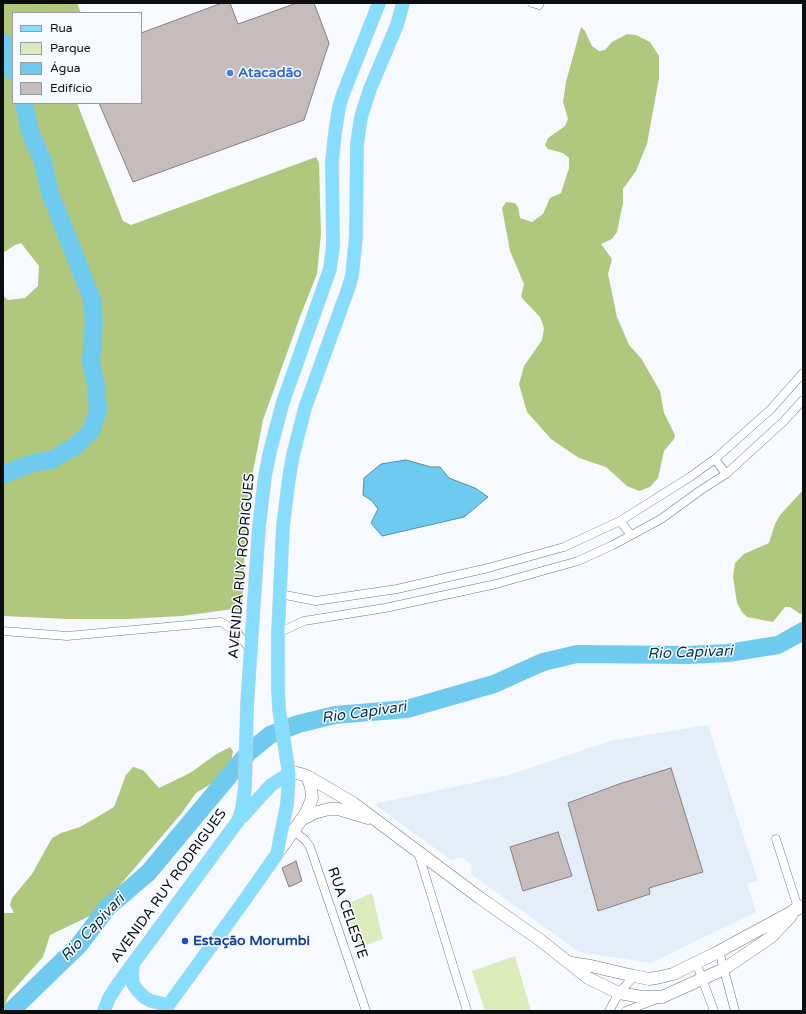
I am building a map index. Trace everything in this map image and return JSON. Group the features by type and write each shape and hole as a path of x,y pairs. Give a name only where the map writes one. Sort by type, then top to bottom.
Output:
{"main road":[{"name":"AVENIDA RUY RODRIGUES","path":"104,1011 110,998 133,963 238,821 244,801 247,706 261,508 270,452 288,384 330,269 333,246 332,162 337,118 343,94 379,3"},
{"path":"133,963 132,975 134,984 138,991 144,997 166,1008 277,854 287,804 289,774 279,710 278,688 278,633 285,508 293,455 305,408 348,289 354,263 356,236 357,151 361,117 370,89 397,25 403,3"},
{"path":"238,821 271,785 289,774"}],"street":[{"path":"280,594 316,601 397,589 488,568 564,546 620,521 690,477 715,459 771,409 803,373"},
{"path":"278,633 304,621 385,608 496,584 578,560 613,545 660,519 726,474 784,421 803,400"},
{"path":"715,459 726,474"},
{"path":"620,521 631,535"},
{"path":"3,631 67,636 222,622 238,632 251,651"},
{"path":"289,774 297,773 307,776 353,803 480,898 540,940 588,978 619,993 642,997 662,997"},
{"path":"277,854 301,820 312,798 311,787 307,776"},
{"path":"301,820 314,813 329,809 350,812 378,822"},
{"name":"RUA CELESTE","path":"293,830 305,840 310,847 366,1011"},
{"path":"776,839 798,908"},
{"path":"418,851 467,1011"},
{"path":"569,963 591,966 634,976 649,978 661,977 673,974 719,951 798,908"},
{"path":"626,1011 662,997 724,969 771,937 798,908"},
{"path":"719,951 735,1011"},
{"path":"696,962 714,1011"},
{"path":"609,1011 619,993 634,976"}],"shaded area":[{"path":"708,725 758,881 747,884 756,912 651,963 579,952 471,874 472,865 462,857 451,860 374,804 509,775 610,741"}],"green space":[{"path":"3,3 77,3 81,12 12,12 12,104 77,104 123,221 131,225 316,157 319,163 321,234 317,274 263,420 247,502 242,611 233,609 182,616 128,619 68,619 3,616 3,296 8,300 25,298 38,286 39,266 21,243 3,253"},
{"path":"581,27 585,31 592,46 599,51 605,50 612,42 627,34 636,35 650,42 659,56 659,78 647,144 636,171 623,189 623,203 617,232 612,239 601,244 612,259 608,274 617,317 629,345 641,358 660,391 664,413 675,435 674,439 664,451 658,478 650,487 639,491 627,486 606,467 579,458 551,439 527,412 519,384 524,366 542,340 544,328 540,317 521,297 524,284 510,251 502,208 506,202 515,203 518,207 520,218 532,222 543,214 550,198 561,193 569,168 569,158 563,153 548,149 545,145 548,138 565,126 568,119 563,102 566,82"},
{"path":"803,490 803,613 800,614 790,607 785,607 773,622 747,617 737,603 733,577 735,563 744,554 769,543 775,524 780,515"},
{"path":"230,747 233,751 230,769 224,776 196,793 181,814 96,913 50,935 43,957 9,995 3,1009 3,913 14,913 10,905 12,898 32,874 52,838 61,833 80,827 114,807 126,775 133,767 143,770 159,788 190,773 215,755"},
{"path":"372,893 383,939 357,948 346,904"},
{"path":"515,956 531,1011 485,1011 472,971"}],"water":[{"path":"406,460 431,467 440,467 449,478 475,488 488,497 464,517 382,536 371,523 378,509 372,501 363,495 364,478 381,464"}],"building":[{"name":"Atacadão","path":"222,3 230,3 238,24 297,3 314,3 329,43 304,120 133,182 99,104 142,104 142,33"},
{"path":"671,768 703,872 649,888 650,894 598,911 568,803 619,784"},
{"path":"558,832 572,876 523,891 510,847"},
{"path":"296,861 302,881 289,887 282,868"}],"waterway":[{"path":"3,42 12,69"},
{"path":"3,475 29,464 51,460 74,447 91,431 98,410 96,386 91,361 94,321 92,299 50,193 43,162 30,132 24,104"},
{"name":"Rio Capivari","path":"11,1011 79,945 107,908 148,873 249,752 270,735 298,724 335,715 407,709 494,684 543,662 577,654 688,655 728,653 778,645 803,631"}],"place":[{"name":"Atacadão","path":"230,73"},
{"name":"Estação Morumbi","path":"185,941"}]}
